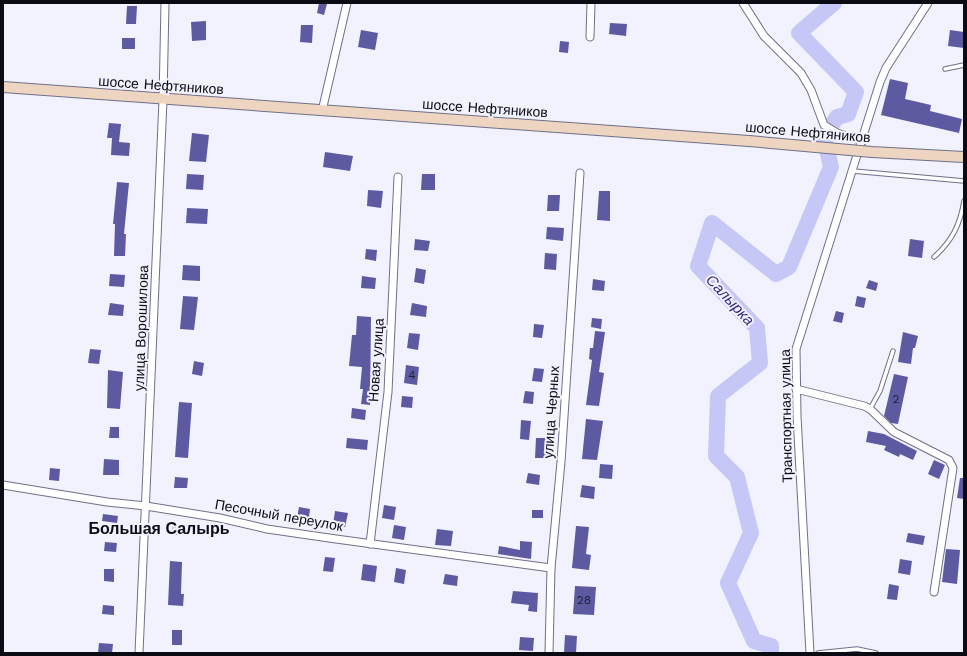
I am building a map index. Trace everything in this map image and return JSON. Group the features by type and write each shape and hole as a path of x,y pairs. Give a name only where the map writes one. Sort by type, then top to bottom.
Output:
{"main road":[{"name":"шоссе Нефтяников","path":"3,87 163,100 964,157"}],"street":[{"name":"улица Ворошилова","path":"139,653 163,100 165,3"},
{"path":"322,111 346,3"},
{"path":"590,37 591,3"},
{"path":"743,3 764,36 802,73 811,90 824,125 837,133 862,140"},
{"name":"Транспортная улица","path":"810,653 795,361 799,335 853,171 880,82 886,68 928,3"},
{"name":"улица Черных","path":"549,653 550,568 561,462 580,173"},
{"name":"Новая улица","path":"370,544 388,392 398,177"},
{"path":"796,389 858,404 870,409 894,432 949,460 953,468 934,592"},
{"name":"Песочный переулок","path":"3,485 220,518 267,529 550,568"}],"lane":[{"path":"945,69 964,65"},
{"path":"853,171 964,181"},
{"path":"934,257 944,248 957,230 964,202"},
{"path":"870,409 880,391 894,351"},
{"path":"818,653 857,649 876,653"}],"building":[{"path":"319,3 327,4 324,15 317,13"},
{"path":"127,6 137,6 136,24 126,24"},
{"path":"206,21 206,40 192,41 191,22"},
{"path":"610,23 627,24 626,36 609,34"},
{"path":"301,25 313,25 312,43 300,42"},
{"path":"361,30 378,33 375,50 358,47"},
{"path":"950,30 964,32 964,48 948,46"},
{"path":"122,38 135,38 135,49 122,49"},
{"path":"560,41 569,42 568,53 559,52"},
{"path":"890,79 908,83 905,99 931,105 930,111 962,119 959,133 881,115"},
{"path":"109,123 121,124 119,142 130,143 129,156 111,155 112,138 107,138"},
{"path":"192,133 209,135 206,162 189,161"},
{"path":"325,152 353,156 350,171 323,167"},
{"path":"187,174 204,175 203,190 186,189"},
{"path":"422,174 435,174 435,190 421,190"},
{"path":"117,182 129,183 124,234 126,234 125,256 114,256 115,224 113,224"},
{"path":"368,190 383,191 381,208 367,206"},
{"path":"599,191 610,191 610,221 597,220"},
{"path":"548,195 560,195 559,211 547,211"},
{"path":"187,208 208,209 207,224 186,223"},
{"path":"547,227 564,228 563,241 546,239"},
{"path":"415,239 430,241 428,251 414,250"},
{"path":"910,239 924,241 922,258 908,256"},
{"path":"366,249 377,250 376,261 365,259"},
{"path":"545,253 557,254 556,270 544,269"},
{"path":"183,265 200,266 200,281 182,280"},
{"path":"416,268 426,270 424,284 414,282"},
{"path":"110,274 125,275 124,287 109,286"},
{"path":"362,276 376,278 375,289 361,288"},
{"path":"593,279 605,281 604,291 592,290"},
{"path":"869,280 878,283 876,291 866,288"},
{"path":"183,296 198,297 194,330 180,329"},
{"path":"857,296 866,298 864,308 855,306"},
{"path":"110,303 124,305 123,316 108,315"},
{"path":"412,303 427,306 426,317 410,315"},
{"path":"836,311 844,313 842,323 833,321"},
{"path":"357,316 371,317 370,405 361,404 363,389 360,389 362,367 349,366 352,335 356,335"},
{"path":"592,318 602,319 601,329 591,327"},
{"path":"534,324 544,325 542,338 533,337"},
{"path":"595,331 605,332 599,372 604,373 599,406 586,405 592,360 589,359 590,348 593,348"},
{"path":"903,332 918,336 915,348 913,348 911,364 898,362"},
{"path":"409,333 420,334 418,350 407,348"},
{"path":"90,349 101,350 99,364 88,363"},
{"path":"194,361 204,363 202,376 192,374"},
{"path":"406,365 419,367 417,385 404,383"},
{"path":"534,368 544,369 542,382 532,381"},
{"path":"108,370 123,372 120,409 107,408"},
{"path":"894,374 908,377 898,424 891,423 884,416"},
{"path":"525,391 534,392 533,404 523,403"},
{"path":"402,396 413,397 412,408 401,407"},
{"path":"179,402 192,403 188,458 175,457"},
{"path":"352,408 366,410 365,420 351,418"},
{"path":"586,419 603,421 597,460 582,459"},
{"path":"521,420 531,421 529,440 520,439"},
{"path":"110,427 119,427 119,438 109,438"},
{"path":"868,431 884,434 917,451 913,460 900,454 899,457 884,450 886,446 866,442"},
{"path":"347,438 368,440 367,450 346,448"},
{"path":"536,438 549,438 548,458 535,458"},
{"path":"104,459 119,460 119,475 103,475"},
{"path":"934,460 945,465 939,479 928,474"},
{"path":"600,464 613,465 612,479 599,478"},
{"path":"50,468 60,469 59,481 49,480"},
{"path":"528,473 540,475 539,485 526,483"},
{"path":"175,477 188,478 187,488 174,488"},
{"path":"960,478 964,478 964,499 957,498"},
{"path":"582,485 595,487 594,499 580,497"},
{"path":"384,505 396,507 394,520 382,518"},
{"path":"299,507 310,509 308,525 296,523"},
{"path":"532,510 543,510 543,518 532,518"},
{"path":"335,511 348,513 345,527 333,525"},
{"path":"103,514 118,516 117,523 102,521"},
{"path":"173,525 181,525 180,535 172,535"},
{"path":"394,525 406,527 404,540 392,538"},
{"path":"576,526 589,527 586,554 591,555 589,570 572,568"},
{"path":"437,529 453,531 451,546 435,545"},
{"path":"908,533 925,536 923,545 906,542"},
{"path":"520,541 532,542 531,559 498,554 499,546 520,550"},
{"path":"105,542 117,543 116,552 104,551"},
{"path":"946,549 960,550 957,584 942,582"},
{"path":"325,557 335,558 333,572 323,571"},
{"path":"900,559 912,561 910,575 898,573"},
{"path":"170,561 182,562 181,594 184,594 183,606 168,605"},
{"path":"363,564 377,566 375,582 361,580"},
{"path":"396,568 406,570 404,584 394,582"},
{"path":"104,569 114,569 114,582 104,581"},
{"path":"445,574 458,576 457,586 443,584"},
{"path":"889,584 899,586 897,600 887,599"},
{"path":"575,586 596,587 594,615 573,614"},
{"path":"513,591 538,593 537,612 528,611 529,605 511,603"},
{"path":"103,605 114,606 114,615 102,614"},
{"path":"172,630 182,630 182,645 172,645"},
{"path":"565,635 577,636 576,653 564,653"},
{"path":"520,637 534,638 533,651 519,650"},
{"path":"99,643 113,644 112,653 98,653"}],"waterway":[{"name":"Салырка","path":"771,653 771,646 754,641 728,583 751,533 737,477 716,456 718,396 760,363 757,328 698,266 712,223 776,274 789,267 831,167 824,137 837,117 848,114 856,92 799,33 834,3"}],"district":[{"name":"Большая Салырь","path":"159,528"}]}
